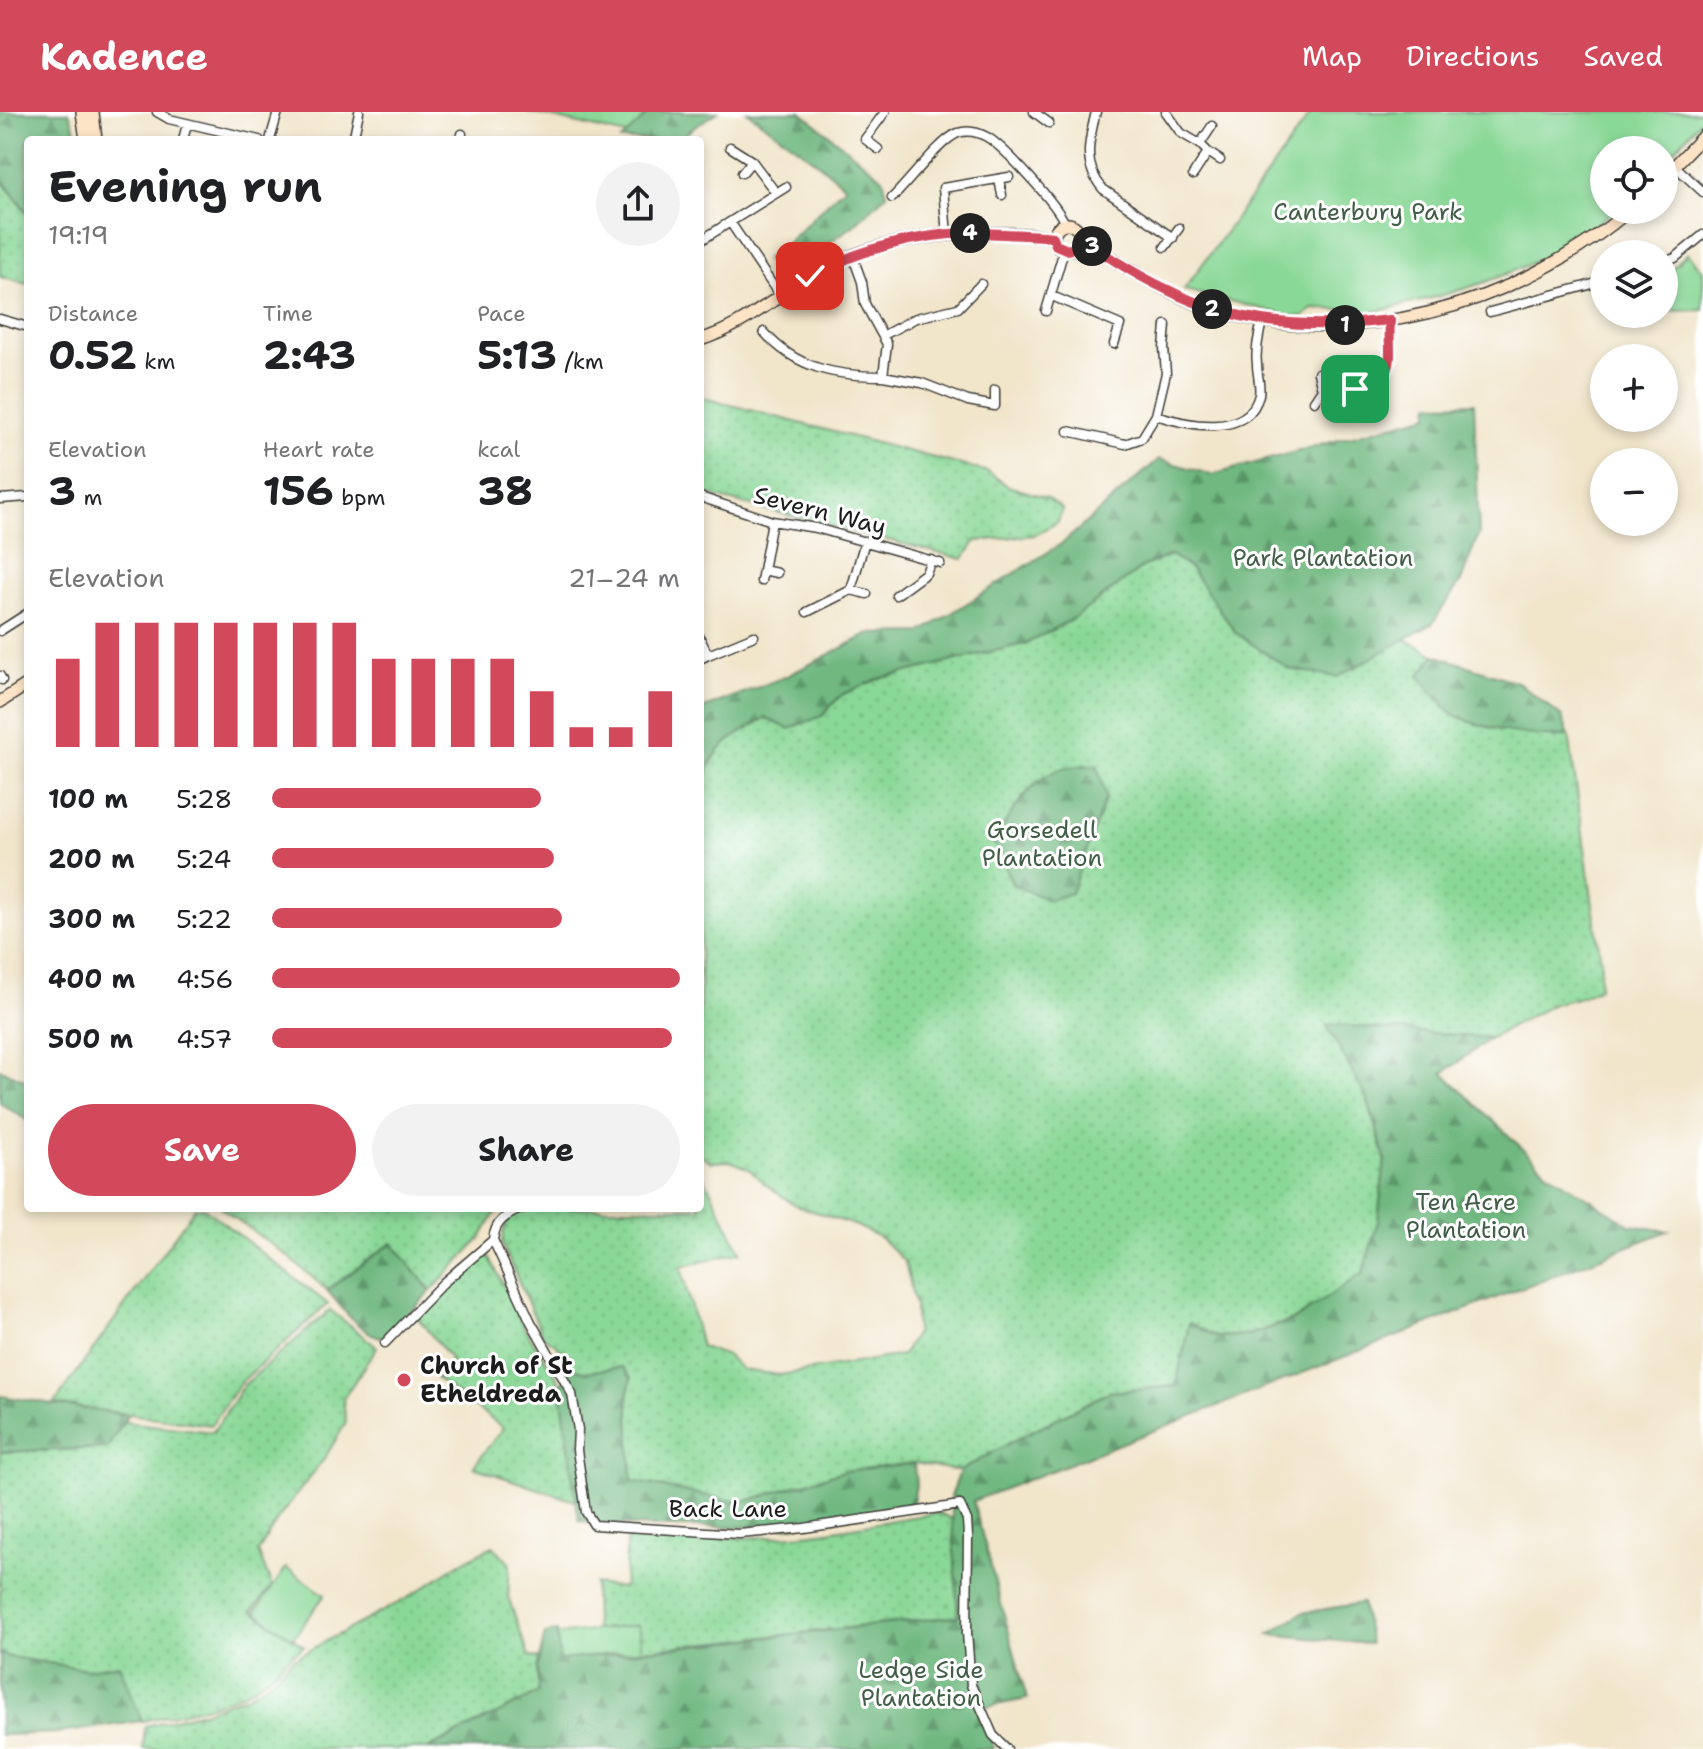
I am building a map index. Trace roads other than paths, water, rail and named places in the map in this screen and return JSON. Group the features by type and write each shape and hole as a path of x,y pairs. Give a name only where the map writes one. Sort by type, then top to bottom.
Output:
{"street":[{"path":"82,112 85,136"},
{"path":"93,112 96,136"},
{"path":"157,112 163,117 187,124 241,136"},
{"path":"271,136 278,112"},
{"path":"354,136 359,112"},
{"path":"878,149 865,139 885,112"},
{"path":"1034,112 1049,123"},
{"path":"1096,112 1087,148 1095,181 1173,238"},
{"path":"1166,112 1181,133 1220,160"},
{"path":"184,136 187,124"},
{"path":"1200,144 1212,126"},
{"path":"892,198 942,145 955,134 971,131 988,138 1035,183 1056,207 1065,224"},
{"path":"1678,163 1703,136"},
{"path":"730,147 752,161 776,193"},
{"path":"1193,175 1208,152"},
{"path":"742,173 752,161"},
{"path":"1678,169 1701,195"},
{"path":"947,235 943,188 1009,177"},
{"path":"999,179 1002,195"},
{"path":"704,238 786,187"},
{"path":"730,222 780,296"},
{"path":"1080,241 1072,249 1064,250 1056,245 1053,237 1056,228 1065,224 1077,228 1080,241 1151,282 1200,305 1262,321 1332,326 1437,311 1527,279 1613,224"},
{"path":"1165,247 1179,228"},
{"path":"704,338 732,328 822,270 903,242 971,233 1053,237"},
{"path":"1678,256 1703,235"},
{"path":"1046,311 1064,250"},
{"path":"853,257 862,282 865,304 884,335 887,350 883,376"},
{"path":"884,335 916,318 958,308 981,284"},
{"path":"1490,312 1590,285"},
{"path":"1052,296 1120,325"},
{"path":"1114,344 1125,314"},
{"path":"0,319 24,326"},
{"path":"1322,389 1355,389 1374,385 1385,375 1391,354 1390,320"},
{"path":"1156,415 1221,425 1235,422 1246,415 1259,393 1256,359 1262,321"},
{"path":"1068,431 1125,444 1135,443 1146,435 1156,415 1166,373 1166,325"},
{"path":"764,332 785,353 844,376 883,376 922,383 995,406 995,390"},
{"path":"1314,401 1322,389 1318,373"},
{"path":"0,499 24,497"},
{"name":"Severn Way","path":"704,498 772,521 803,525 936,562 896,595"},
{"path":"761,581 772,521"},
{"path":"851,590 865,541"},
{"path":"763,570 777,573"},
{"path":"807,612 851,590 867,594"},
{"path":"0,631 24,616"},
{"path":"704,657 754,636"},
{"path":"0,702 24,687"},
{"path":"385,1343 443,1283 493,1240 494,1230 500,1221 513,1212"},
{"name":"Back Lane","path":"493,1240 531,1322 572,1394 586,1512 594,1525 739,1534 804,1528 960,1505 967,1520 968,1536 967,1633 971,1685 993,1735 1007,1749"}],"place":[{"name":"Church of St Etheldreda","path":"404,1380"}],"park label":[{"name":"Canterbury Park","path":"1368,212"},
{"name":"Park Plantation","path":"1323,558"},
{"name":"Gorsedell Plantation","path":"1042,844"},
{"name":"Ten Acre Plantation","path":"1466,1216"},
{"name":"Ledge Side Plantation","path":"921,1684"}]}
